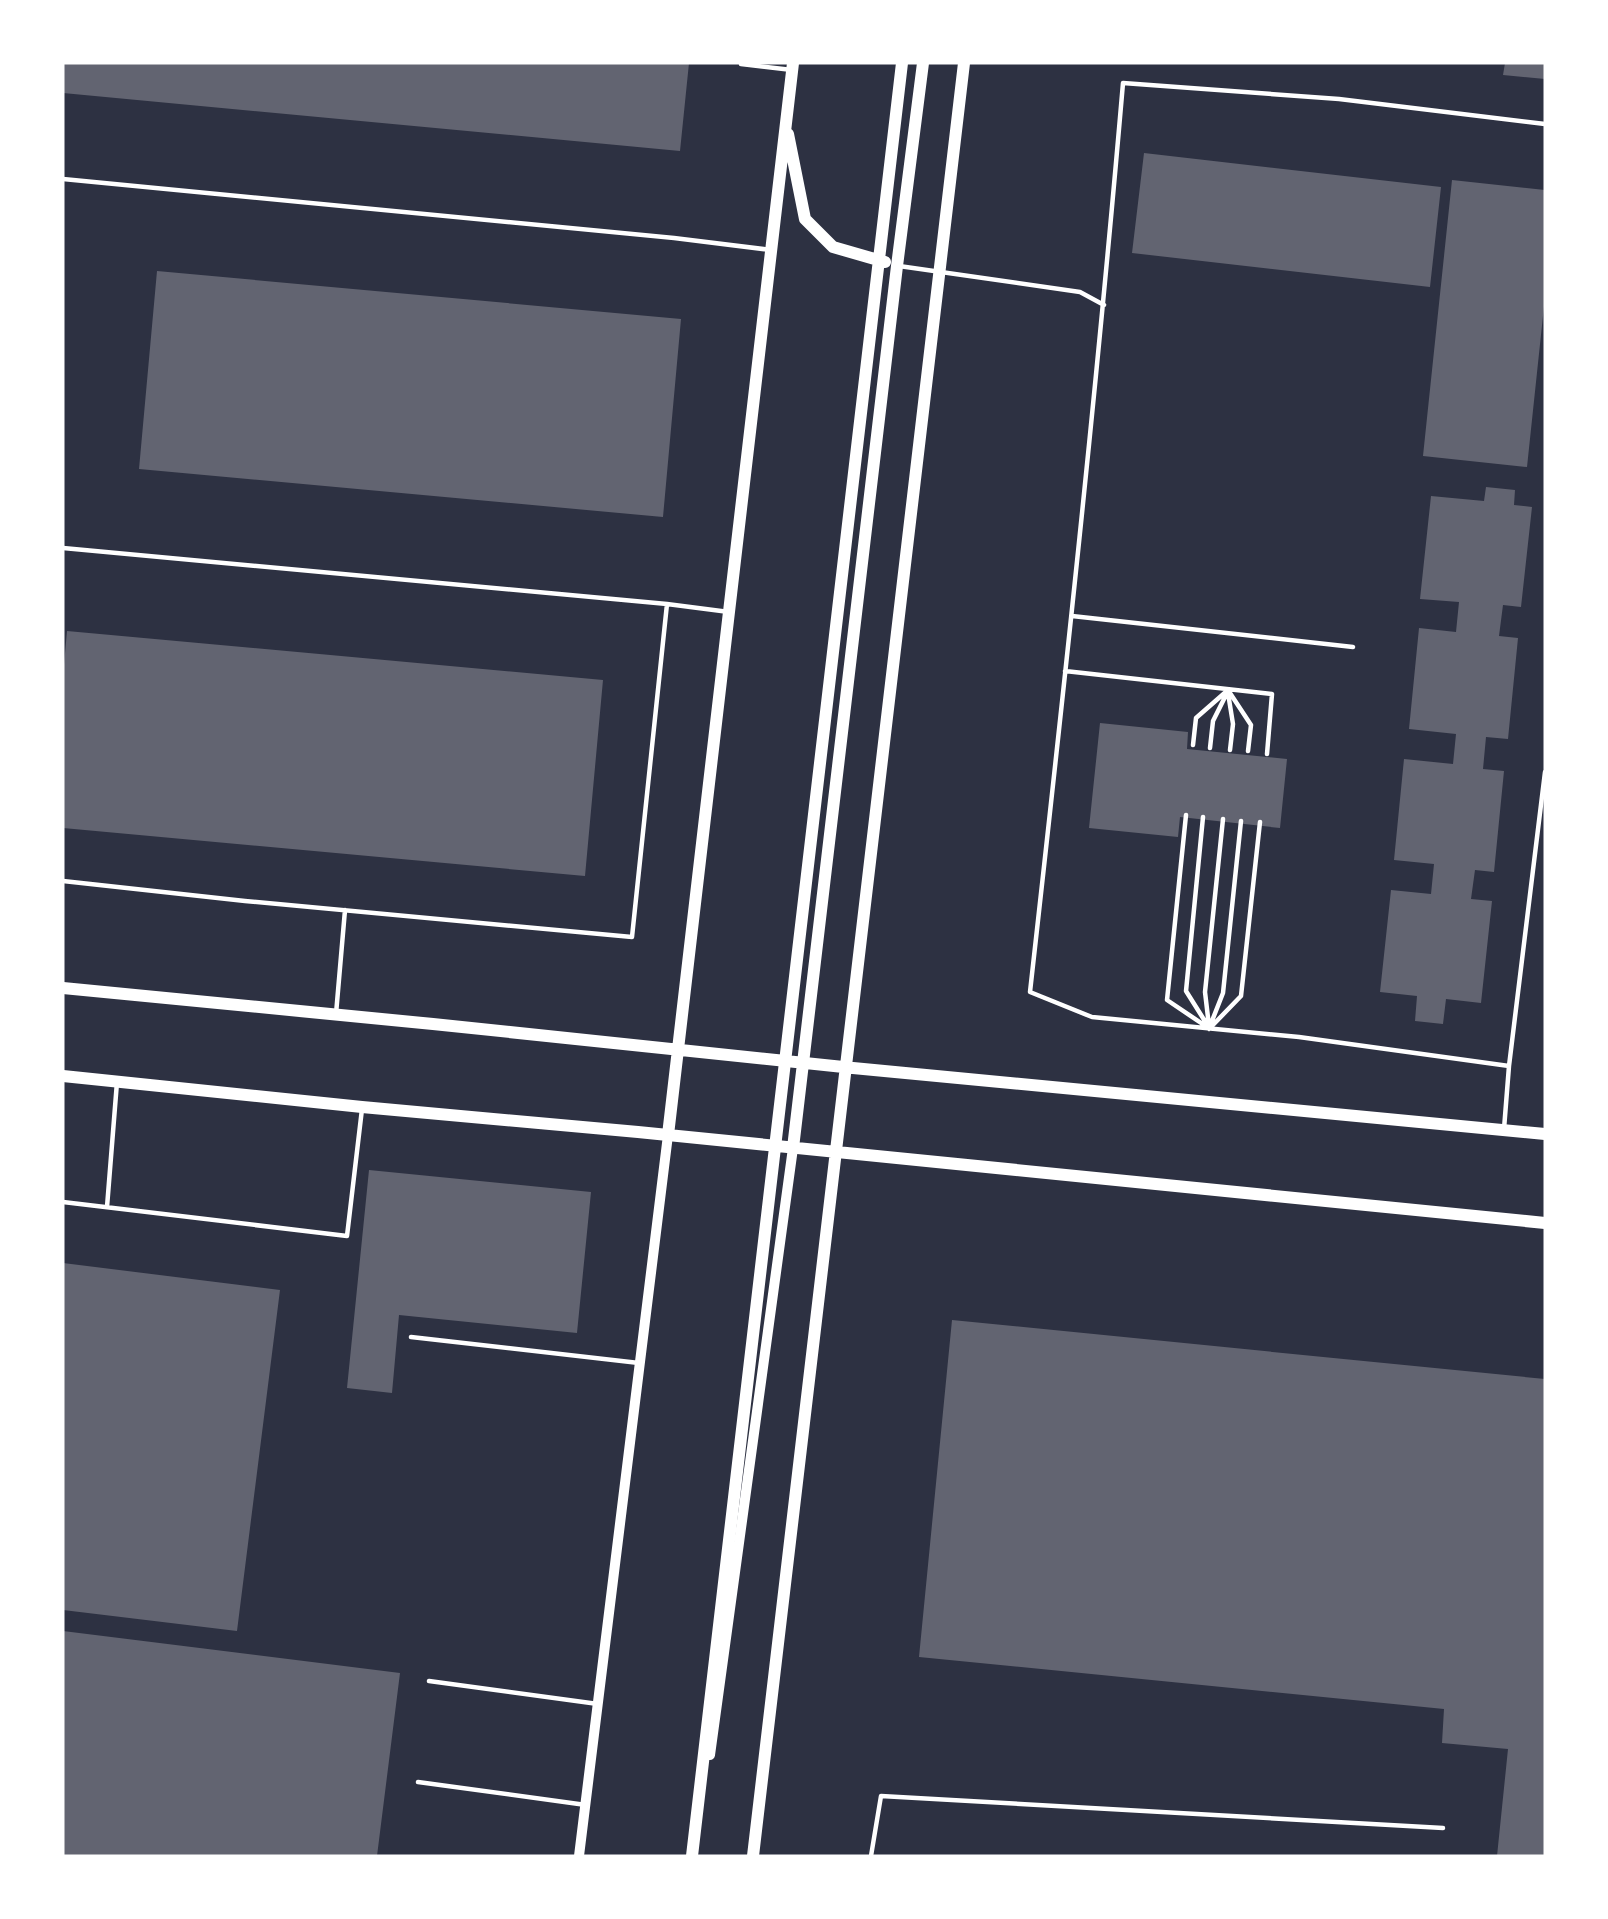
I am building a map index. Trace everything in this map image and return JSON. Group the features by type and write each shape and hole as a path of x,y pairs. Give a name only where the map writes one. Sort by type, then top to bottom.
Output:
{"main road":[{"path":"694,1856 902,63"},
{"path":"793,1149 923,63"},
{"path":"753,1856 964,63"},
{"path":"668,1135 793,67"},
{"path":"785,124 805,219 833,247 897,266"},
{"path":"63,988 1545,1134"},
{"path":"63,1076 1545,1223"}],"street":[{"path":"579,1856 668,1135"},
{"path":"694,1856 793,1149"}],"lane":[{"path":"741,64 793,67"},
{"path":"1509,1066 1299,1037 1092,1017 1030,992 1104,305 1123,83 1339,99 1545,123"},
{"path":"63,179 674,238 771,250"},
{"path":"897,266 1080,292 1104,305"},
{"path":"63,548 667,604 729,612"},
{"path":"63,881 632,937 667,604"},
{"path":"1072,616 1353,647"},
{"path":"1065,671 1272,694 1267,754"},
{"path":"1193,745 1196,718 1228,690"},
{"path":"1210,748 1213,721 1228,690"},
{"path":"1228,690 1233,724 1230,750"},
{"path":"1228,690 1251,725 1248,751"},
{"path":"1503,1130 1545,772"},
{"path":"1186,815 1167,1000 1209,1029"},
{"path":"1203,817 1185,991 1209,1029"},
{"path":"1209,1029 1205,992 1223,819"},
{"path":"1209,1029 1223,993 1241,821"},
{"path":"1209,1029 1241,996 1260,822"},
{"path":"336,1014 345,910"},
{"path":"107,1208 117,1082"},
{"path":"63,1202 347,1236 362,1107"},
{"path":"411,1337 639,1363"},
{"path":"429,1681 598,1704"},
{"path":"418,1782 586,1805"},
{"path":"872,1856 881,1796 1443,1828"}],"building":[{"path":"63,63 689,63 680,151 63,93"},
{"path":"1505,63 1545,63 1545,79 1503,75"},
{"path":"1144,153 1441,187 1430,287 1132,253"},
{"path":"1452,180 1545,190 1545,297 1527,467 1423,456"},
{"path":"157,271 681,319 663,517 139,469"},
{"path":"1486,487 1515,490 1514,505 1532,507 1521,607 1503,605 1499,636 1518,638 1508,739 1486,737 1483,769 1504,771 1494,872 1475,870 1471,899 1492,901 1481,1003 1446,999 1443,1024 1415,1021 1417,996 1380,992 1391,890 1431,894 1434,864 1394,860 1404,759 1453,764 1456,734 1409,729 1419,628 1456,632 1459,602 1420,599 1431,496 1484,501"},
{"path":"67,631 603,680 585,876 63,828 63,676"},
{"path":"1100,723 1188,732 1187,749 1287,759 1280,828 1180,817 1178,837 1089,828"},
{"path":"369,1170 591,1192 577,1333 399,1315 392,1393 347,1388"},
{"path":"63,1263 280,1290 237,1631 63,1610"},
{"path":"952,1320 1545,1379 1545,1856 1497,1856 1508,1749 1442,1743 1444,1709 919,1657"},
{"path":"63,1631 400,1673 377,1856 63,1856"}]}
